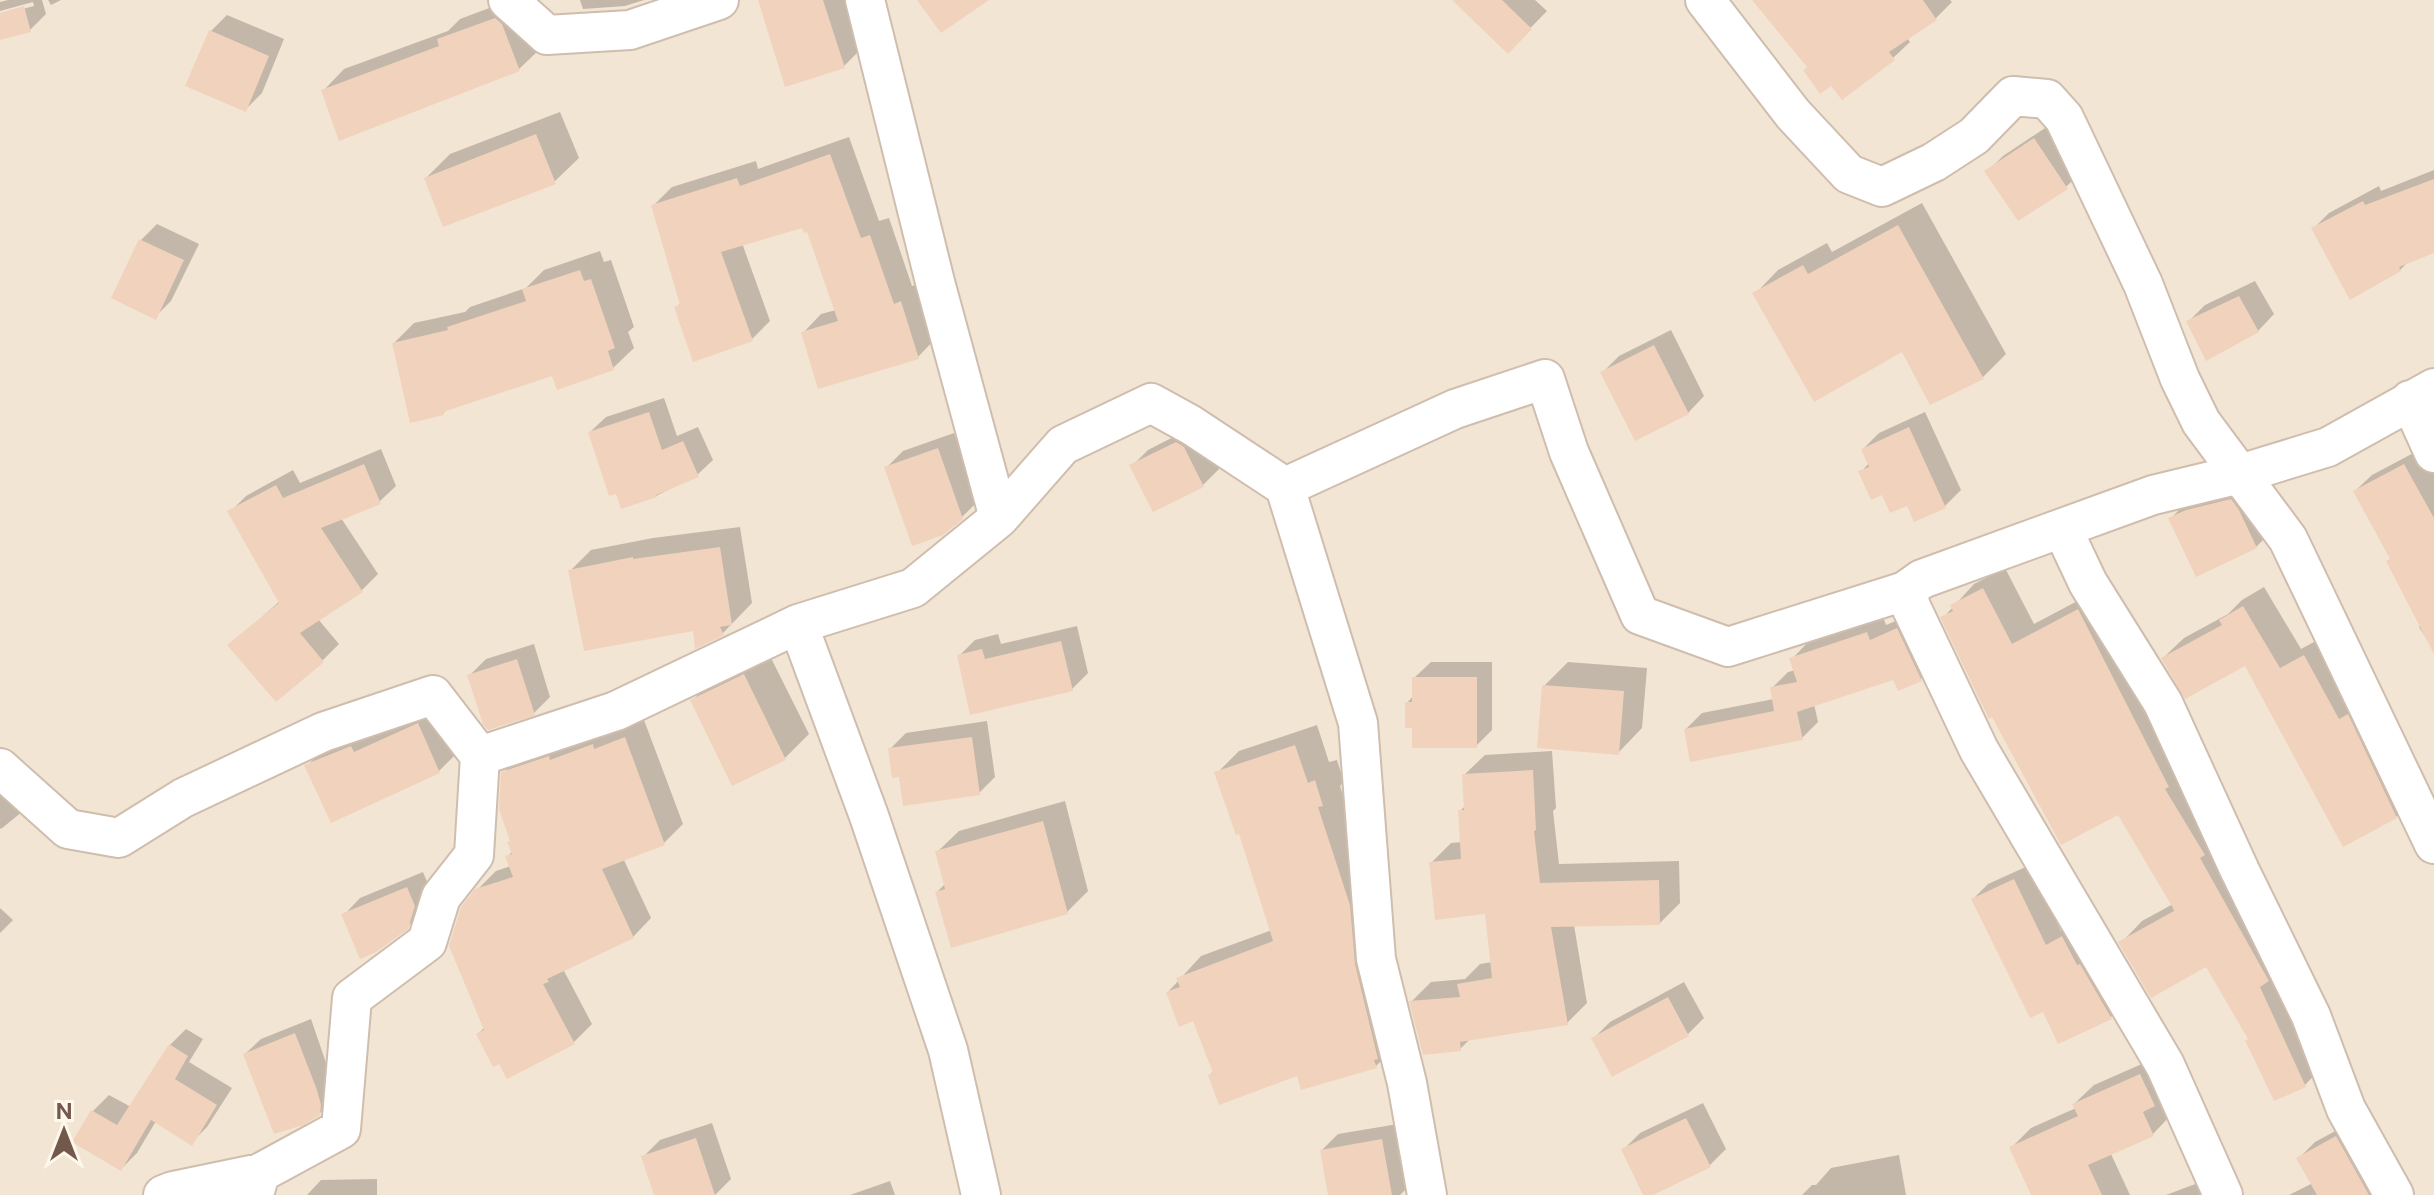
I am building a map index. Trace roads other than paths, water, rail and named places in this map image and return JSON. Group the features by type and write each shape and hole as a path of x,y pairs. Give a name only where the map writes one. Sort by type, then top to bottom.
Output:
{"street":[{"path":"508,0 547,35 630,30 719,0"},
{"path":"865,0 935,282 999,518"},
{"path":"1705,0 1793,114 1849,174 1882,187 1934,162 1974,136 2013,96 2047,99 2064,118 2143,284 2180,379 2201,422 2288,539 2434,844"},
{"path":"1285,487 1455,409 1545,379 1569,452 1640,615 1728,647 1905,591 1922,579 2153,495 2240,474 2328,447 2422,394 2434,453"},
{"path":"480,756 616,711 798,624 913,588 999,518 1063,445 1151,403 1191,425 1285,487 1358,723 1376,959 1407,1083 1427,1195"},
{"path":"2062,528 2088,583 2163,703 2311,1016 2346,1109 2394,1195"},
{"path":"1905,591 1979,750 2165,1065 2223,1195"},
{"path":"798,624 869,816 948,1050 981,1195"},
{"path":"0,768 68,829 119,838 183,798 323,732 433,695 480,756 474,855 441,897 427,942 352,998 341,1129 257,1184 173,1191 163,1195"}]}
